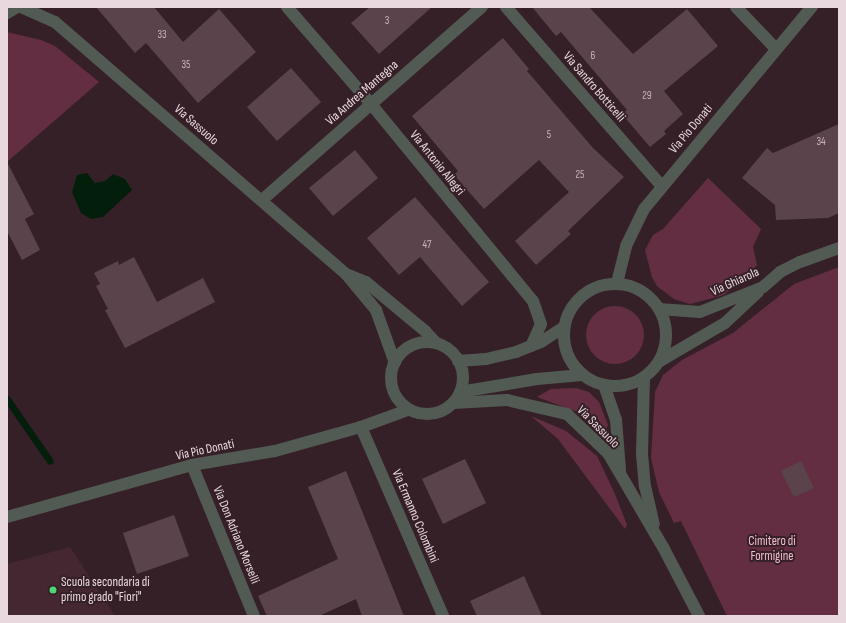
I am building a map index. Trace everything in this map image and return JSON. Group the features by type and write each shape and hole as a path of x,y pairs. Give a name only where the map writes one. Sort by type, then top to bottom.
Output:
{"street":[{"path":"7,13 17,7"},
{"name":"Via Sassuolo","path":"21,7 56,22 346,274 376,310 395,363"},
{"name":"Via Antonio Allegri","path":"287,7 371,104 533,301 541,324 531,346"},
{"name":"Via Andrea Mantegna","path":"262,200 482,7"},
{"name":"Via Sandro Botticelli","path":"506,7 661,186"},
{"path":"736,7 776,49"},
{"name":"Via Pio Donati","path":"617,283 626,246 644,209 661,186 812,7"},
{"name":"Via Ghiarola","path":"660,309 700,312 763,287 780,272 800,262 839,248"},
{"name":"Via Sassuolo","path":"346,274 366,282 425,331 436,343"},
{"path":"660,361 667,338 666,326 660,309 649,296 639,289 617,283 596,287 586,292 572,307 564,327 565,348 569,358 582,375 604,385 625,385 644,378 660,361 725,323 763,287"},
{"path":"458,361 486,359 531,346 564,327"},
{"path":"419,343 436,343 448,349 458,361 462,372 460,392 453,403 438,413 426,415 408,410 393,391 390,377 395,363 401,352 410,346 419,343"},
{"path":"460,392 537,379 582,375"},
{"name":"Via Sassuolo","path":"644,378 642,422 645,486 657,537"},
{"path":"604,385 616,420 620,475"},
{"name":"Via Sassuolo","path":"453,403 508,400 567,414 608,453 657,537 699,616"},
{"name":"Via Pio Donati","path":"7,517 192,466 275,451 361,427 408,410"},
{"name":"Via Ermanno Colombini","path":"361,427 444,616"},
{"name":"Via Don Adriano Morselli","path":"192,466 254,616"}],"shaded area":[{"path":"87,173 95,183 105,181 113,174 125,179 132,190 103,217 91,219 81,213 72,192 77,175"},
{"name":"Scuola secondaria di primo grado \"Fiori\"","path":"70,547 115,616 7,616 7,564"}],"green space":[{"path":"7,32 41,40 55,46 99,82 7,162"},
{"path":"708,178 761,229 753,247 757,265 724,295 690,304 674,299 657,286 652,277 645,250 653,235 663,229"},
{"name":"Cimitero di Formigine","path":"839,267 839,616 727,616 681,521 674,523 659,492 651,458 655,392 663,375 682,360 733,333 794,284"},
{"path":"615,306 626,308 639,319 642,324 644,335 642,346 631,359 626,362 615,364 604,362 591,351 588,346 586,335 588,324 599,311 604,308"},
{"path":"576,388 589,392 599,402 608,425 604,434 583,414 537,397 551,389"},
{"path":"531,416 566,431 597,456 615,494 627,525 625,529 558,439"}],"building":[{"path":"96,7 154,7 183,42 219,9 256,52 198,103 146,43 135,53"},
{"path":"370,7 432,7 379,54 351,23"},
{"path":"532,7 589,7 633,54 687,9 718,46 664,91 683,114 664,131 666,134 650,147 622,114 627,110 561,32 556,36"},
{"path":"503,38 529,69 527,71 593,148 624,177 568,231 571,234 536,265 515,241 569,192 539,160 484,209 454,175 458,171 412,116"},
{"path":"291,68 321,102 277,141 247,107"},
{"path":"839,124 839,213 828,218 776,220 775,205 742,178 767,148 773,153"},
{"path":"355,150 378,178 333,216 309,188"},
{"path":"7,162 34,214 25,219 40,250 22,260 7,231"},
{"path":"415,197 489,282 462,306 420,257 399,275 367,238"},
{"path":"134,257 157,302 203,278 215,302 125,348 105,310 108,309 96,286 100,284 94,273 118,261 119,265"},
{"path":"465,459 486,503 443,524 422,479"},
{"path":"801,461 814,488 794,497 781,471"},
{"path":"346,471 404,616 362,616 356,599 319,616 267,616 258,596 338,559 308,487"},
{"path":"174,515 189,556 137,574 123,533"},
{"path":"524,576 542,616 477,616 470,601"}],"waterway":[{"path":"7,399 50,461"}],"place":[{"name":"Scuola secondaria di primo grado \"Fiori\"","path":"53,590"}]}
